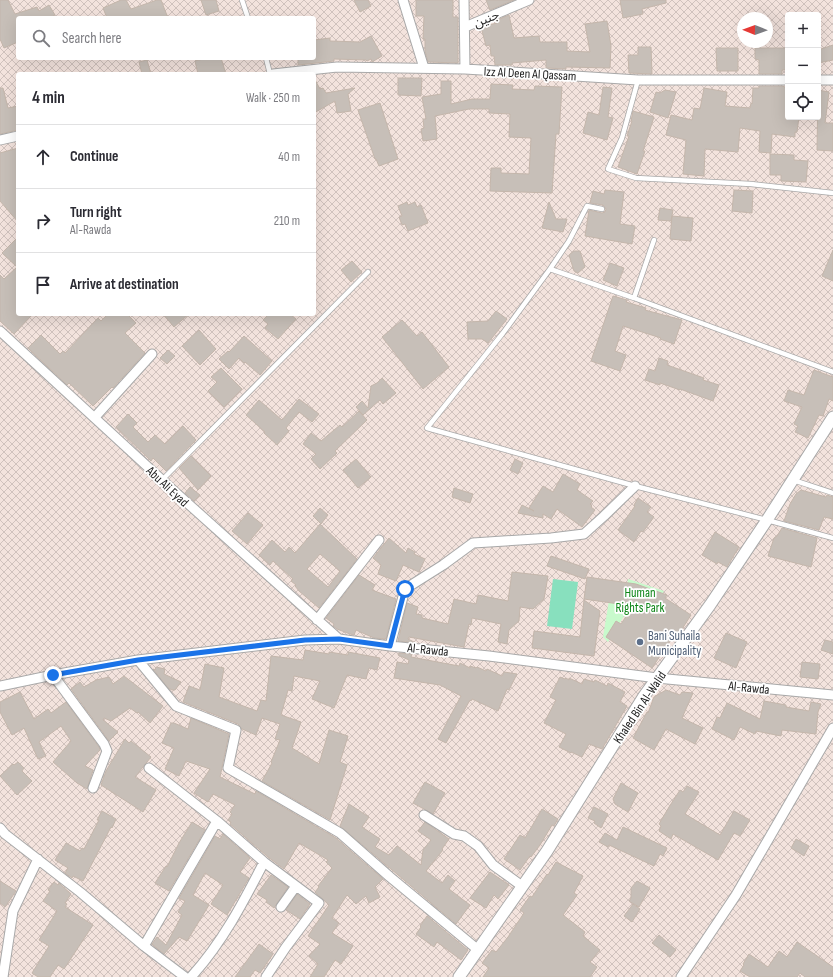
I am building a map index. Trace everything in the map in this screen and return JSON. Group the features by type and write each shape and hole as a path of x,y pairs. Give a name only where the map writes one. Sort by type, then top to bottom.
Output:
{"street":[{"path":"403,0 424,68"},
{"path":"464,0 465,69"},
{"name":"جنين","path":"465,27 529,0"},
{"name":"Izz Al Deen Al Qassam","path":"291,72 337,67 424,68 465,69 638,80 785,80"},
{"path":"821,80 833,80"},
{"path":"0,140 16,136"},
{"name":"Abu Ali Eyad","path":"0,331 162,480 339,639"},
{"path":"95,418 152,354"},
{"name":"Khaled Bin Al-Walid","path":"459,977 550,845 644,696 710,605 833,417"},
{"path":"390,646 405,589 443,565 473,543 551,538 584,534 635,486"},
{"path":"318,620 379,540"},
{"name":"Al-Rawda","path":"0,686 138,660 305,640 339,639 390,646 489,656 657,678 833,696"},
{"path":"138,660 176,706 236,730 228,768 340,833 477,949"},
{"path":"53,675 104,744 107,751 93,788"},
{"path":"681,977 736,895 833,728"},
{"path":"149,768 217,821 264,862 319,903 286,947 266,977"},
{"path":"424,815 454,834 464,836 478,846 493,864 522,886"},
{"path":"144,946 217,821"},
{"path":"0,828 5,834 80,892 144,946 185,977"},
{"path":"3,977 12,911 38,859"},
{"path":"191,977 226,932 244,902 264,862"},
{"path":"281,907 296,886"}],"lane":[{"path":"242,0 247,16"},
{"path":"266,60 270,72"},
{"path":"638,80 622,138 608,169 636,178 751,184 833,192"},
{"path":"602,208 587,206 569,241 550,269 503,333 427,428 635,486 833,538"},
{"path":"634,298 654,240"},
{"path":"550,269 634,298 833,372"},
{"path":"162,480 368,272"},
{"path":"792,480 833,493"}],"shaded area":[{"path":"0,0 833,0 833,977 0,977"}],"green space":[{"path":"553,579 578,582 572,629 547,626"},
{"name":"Human Rights Park","path":"628,579 664,591 644,621 627,611 608,642 603,637 609,600 625,602"}],"building":[{"path":"0,0 8,0 15,14 37,7 39,11 49,5 55,15 16,16 16,43 4,48 0,39"},
{"path":"121,0 126,0 131,9 161,0 167,16 106,16 103,8"},
{"path":"201,0 216,0 219,11 206,15"},
{"path":"354,0 368,0 371,6 360,12"},
{"path":"416,0 453,0 453,17 458,17 458,63 428,62 425,51 425,39 423,39 424,16 416,16"},
{"path":"486,0 514,0 490,10"},
{"path":"620,0 666,0 666,3 642,9 643,14 623,18"},
{"path":"509,15 514,38 539,36 540,42 567,42 567,51 590,52 585,24 607,21 611,46 610,68 546,68 546,60 512,63 512,65 495,65 494,56 491,56 490,45 486,46 481,27 497,23 495,21"},
{"path":"371,36 382,56 372,62 371,59 367,61 334,59 334,61 298,65 298,60 316,60 316,40 330,38 330,41 360,42"},
{"path":"833,45 833,60 821,62 821,49"},
{"path":"638,47 651,47 652,74 629,73 628,55 638,55"},
{"path":"716,48 738,48 738,71 717,71"},
{"path":"755,48 785,48 785,70 782,70 782,74 759,74 759,60 755,59"},
{"path":"147,60 150,72 142,72 139,62"},
{"path":"222,60 225,72 198,72 195,61"},
{"path":"398,78 422,78 421,96 398,95"},
{"path":"441,81 451,81 451,104 472,99 490,99 491,84 513,85 512,89 534,90 535,86 562,87 559,134 556,134 552,193 490,191 491,168 501,168 501,173 529,174 531,138 509,137 510,114 489,113 489,109 469,109 435,116 437,139 423,141 421,129 424,128 423,119 426,119 422,97 441,94"},
{"path":"316,82 320,89 323,88 326,93 355,88 348,94 351,111 337,113 335,101 316,112"},
{"path":"759,86 785,87 785,120 799,120 795,137 772,134 771,153 759,152 760,131 740,128 738,152 705,149 704,176 683,174 686,140 666,135 671,115 692,120 694,108 700,109 704,88 727,92 725,106 750,108 751,103 752,104 753,88 759,88"},
{"path":"603,87 612,88 608,117 613,118 607,140 583,133 588,112 599,115"},
{"path":"0,88 3,88 8,108 16,106 16,130 0,134"},
{"path":"665,90 676,92 668,118 650,112 656,92 660,93"},
{"path":"821,91 829,92 825,123 833,123 833,151 817,150 818,120 821,120"},
{"path":"380,103 398,159 379,166 375,159 358,110"},
{"path":"633,111 654,117 637,174 618,167 629,136 627,136 632,121"},
{"path":"16,149 16,220 0,201 0,153"},
{"path":"770,154 794,155 794,160 808,161 806,182 781,181 781,175 770,175"},
{"path":"605,190 624,192 620,224 635,226 632,244 585,236 589,210 602,213 605,212 606,209 603,205 590,203 593,191 604,194"},
{"path":"734,190 753,191 752,213 732,211"},
{"path":"407,202 408,205 415,202 417,207 421,205 428,223 408,231 405,224 402,225 399,217 402,216 398,206"},
{"path":"549,202 556,219 567,219 563,232 542,228"},
{"path":"660,208 673,210 671,221 658,220"},
{"path":"672,216 693,218 691,241 670,239"},
{"path":"16,239 16,266 2,253"},
{"path":"833,250 833,281 822,276"},
{"path":"574,251 580,251 585,267 578,273 574,271 569,255"},
{"path":"352,261 362,272 351,282 341,270"},
{"path":"610,263 624,268 617,286 603,280"},
{"path":"16,268 16,316 31,316 14,334 0,321 0,275 4,279"},
{"path":"613,296 646,308 645,310 682,320 674,344 660,339 661,338 623,326 615,351 626,355 620,371 591,361"},
{"path":"496,311 507,319 488,343 482,339 468,339 467,322 488,321"},
{"path":"106,316 129,316 136,323 125,333 145,353 113,388 112,387 93,406 69,383 67,385 28,348 41,335 60,354 63,351 65,353 98,318 101,321"},
{"path":"165,316 187,316 174,327"},
{"path":"267,316 292,316 296,319 278,339 265,328 268,324 263,320"},
{"path":"402,320 417,336 422,332 449,367 423,389 382,337"},
{"path":"199,330 216,349 200,365 182,346"},
{"path":"244,336 272,361 260,375 239,358 229,369 219,359 228,351 229,352"},
{"path":"168,350 175,356 167,364 160,358"},
{"path":"659,358 668,361 667,365 719,385 713,401 680,389 645,380 649,369 655,371"},
{"path":"221,368 242,389 224,407 208,391 217,382 211,377"},
{"path":"814,370 833,377 833,401 829,399 823,416 819,415 808,438 795,432 798,426 794,424 802,407 784,401 788,390 804,395"},
{"path":"382,378 396,393 383,404 380,400 363,415 356,407 362,401 368,408 371,386"},
{"path":"299,399 319,414 312,422 299,412 286,428 289,431 277,445 246,415 259,400 282,420"},
{"path":"359,411 367,420 335,451 337,453 320,469 311,459 316,454 303,444 311,433 321,441 340,425 342,427"},
{"path":"128,414 137,423 133,427 148,442 155,435 165,444 183,426 196,440 166,471 153,458 151,461 116,427"},
{"path":"191,456 211,476 198,490 179,468"},
{"path":"356,459 371,477 358,488 343,470"},
{"path":"515,459 523,463 518,474 510,470"},
{"path":"563,474 580,484 577,490 593,501 590,504 595,510 582,527 557,509 551,519 543,514 543,518 518,513 522,505 534,511 529,508 543,486 553,492"},
{"path":"190,487 200,495 194,501 185,493"},
{"path":"454,488 473,494 470,503 452,497"},
{"path":"801,490 826,497 827,495 833,497 833,519 824,517 819,530 784,521 790,504 796,494"},
{"path":"638,498 651,507 647,512 654,517 643,532 641,531 634,542 618,530 635,506 634,505"},
{"path":"320,508 328,515 321,524 313,516"},
{"path":"248,513 263,525 247,544 232,531"},
{"path":"320,524 357,559 319,608 299,591 295,586 296,585 291,581 293,579 273,561 270,565 259,555 272,540 285,552 289,547 295,553","holes":["320,554 340,571 328,587 307,569"]},
{"path":"782,528 817,538 811,567 768,556 774,538"},
{"path":"715,532 739,547 727,567 718,562 717,564 702,555"},
{"path":"389,538 406,553 408,548 415,552 414,554 425,559 419,572 403,565 396,581 378,574 381,565 373,558"},
{"path":"551,556 589,569 585,579 547,566"},
{"path":"512,572 548,576 544,599 533,609 520,607 519,621 509,630 507,644 498,642 501,624 472,618 471,625 469,624 464,647 409,637 408,639 416,643 398,641 407,603 418,607 416,614 422,615 422,618 448,624 454,599 476,604 478,595 508,601"},
{"path":"359,575 375,585 372,590 396,599 386,639 374,638 356,630 354,635 350,634 337,629 333,626 334,624 326,618"},
{"path":"587,577 636,584 667,595 665,598 691,615 675,640 672,638 652,668 606,637 616,621 621,624 633,606 584,599"},
{"path":"584,600 600,611 594,656 532,648 534,631 580,637"},
{"path":"726,633 747,642 736,668 714,658"},
{"path":"825,640 833,642 833,654 821,650"},
{"path":"305,650 329,654 329,652 348,655 348,652 380,658 377,670 369,668 366,679 347,675 334,708 312,699 320,681 294,676 292,691 288,690 281,715 301,722 292,748 319,764 329,730 348,736 340,762 347,765 330,820 262,781 272,763 271,762 280,740 275,739 280,724 262,718 256,735 242,729 238,724 183,702 189,686 200,690 205,664 224,668 219,697 257,711 261,700 266,701 271,656 303,660"},
{"path":"399,653 412,654 411,657 459,666 460,663 470,668 470,666 477,667 486,671 487,669 502,676 504,672 517,674 509,690 507,689 498,711 472,699 471,701 470,700 446,743 438,739 461,696 440,685 394,678 397,662 408,664 409,660 398,655"},
{"path":"802,662 820,664 818,679 800,677"},
{"path":"156,667 165,669 164,674 181,682 175,690 168,688 153,669 155,670"},
{"path":"124,676 163,706 150,723 138,712 137,713 130,708 111,721 104,718 103,720 118,732 109,741 71,689 80,682 84,687 96,680 109,677 113,684"},
{"path":"560,677 569,680 569,678 582,684 584,679 594,682 595,680 607,686 608,683 625,692 620,702 627,706 602,749 589,744 582,757 571,753 559,747 566,734 544,723 556,700 550,697"},
{"path":"666,690 680,695 682,692 693,693 682,718 703,728 695,744 666,729 654,750 633,738 647,712 648,713 654,697"},
{"path":"20,692 34,719 48,709 51,713 66,702 99,747 100,750 85,766 93,770 87,789 77,783 53,762 71,741 61,726 39,742 46,756 38,759 24,728 12,735 0,712 0,702"},
{"path":"764,701 809,711 811,702 821,704 818,712 816,734 782,730 781,736 756,731 755,734 740,727 734,740 712,729 717,717 720,718 727,703 760,719"},
{"path":"191,718 229,734 220,777 255,794 256,791 336,838 383,879 375,887 380,897 369,903 366,896 356,904 347,895 332,918 339,923 332,933 353,946 341,964 335,960 324,977 310,977 318,964 309,956 320,944 308,936 329,905 315,892 332,868 326,862 328,860 299,843 284,869 230,824 231,822 228,820 232,814 230,812 235,805 213,794 208,802 194,793 210,769 186,761 179,776 165,769 174,748 162,743 171,723 188,729"},
{"path":"125,739 129,743 131,741 151,757 135,777 156,790 143,812 101,785 106,771"},
{"path":"18,762 24,768 22,771 32,781 17,795 0,776 13,764 14,765"},
{"path":"425,782 445,793 433,814 413,803"},
{"path":"621,783 638,793 628,812 615,804 613,799"},
{"path":"687,786 699,792 685,814 720,835 734,811 750,820 740,836 734,833 718,860 673,834 671,839 659,831 661,826 659,824 669,807 680,790 683,792"},
{"path":"349,804 369,817 362,827 380,839 375,847 389,855 397,846 421,865 423,850 431,840 418,831 425,822 449,839 442,849 443,850 426,871 442,883 448,875 455,881 449,889 470,905 456,924 340,826"},
{"path":"594,807 608,814 601,828 594,823 595,821 588,818"},
{"path":"542,809 558,819 554,826 552,825 540,845 520,870 504,859 520,835 525,838"},
{"path":"102,811 116,819 112,828 111,827 83,881 73,876 72,878 65,873 68,868 55,860 66,843 80,851 82,848 84,849"},
{"path":"192,822 205,830 169,891 155,883 166,866 167,867"},
{"path":"623,827 667,848 663,856 660,854 654,866 609,845 608,847 599,842 605,833 617,840"},
{"path":"223,834 250,858 240,872 249,878 227,915 211,904 223,885 205,873 193,895 209,905 187,941 179,937 164,954 152,944 157,937 166,945 182,915 178,912 185,901 179,898 215,836 220,839"},
{"path":"796,839 809,846 804,856 791,848"},
{"path":"556,862 583,876 574,893 577,895 563,915 585,932 583,936 600,950 590,962 597,967 590,977 483,977 489,968 482,963 492,950 496,952 508,937 524,913 520,910 530,896 532,897"},
{"path":"490,872 509,885 498,899 494,895 486,908 470,898"},
{"path":"271,875 288,887 274,908 266,902 267,900 257,894"},
{"path":"0,881 16,891 5,907 0,903"},
{"path":"637,881 650,888 639,907 629,901 631,898 631,888"},
{"path":"54,882 58,885 59,883 71,894 65,903 67,904 65,907 93,925 64,969 58,965 50,977 38,977 32,973 49,946 39,940 57,911 43,901"},
{"path":"297,894 310,904 300,919 286,910"},
{"path":"633,904 640,909 632,922 624,916"},
{"path":"427,916 468,950 461,960 437,942 434,947 416,934"},
{"path":"659,935 676,950 670,957 652,943"},
{"path":"797,942 833,967 833,977 805,977 800,973 797,977 750,977 740,971 749,954 768,967 779,951 787,957"},
{"path":"259,944 273,954 260,973 255,970 250,977 235,977"}],"place":[{"name":"Bani Suhaila Municipality","path":"640,642"}],"route":[{"path":"53,675 138,660 305,640 339,639 390,646 405,589"}]}
